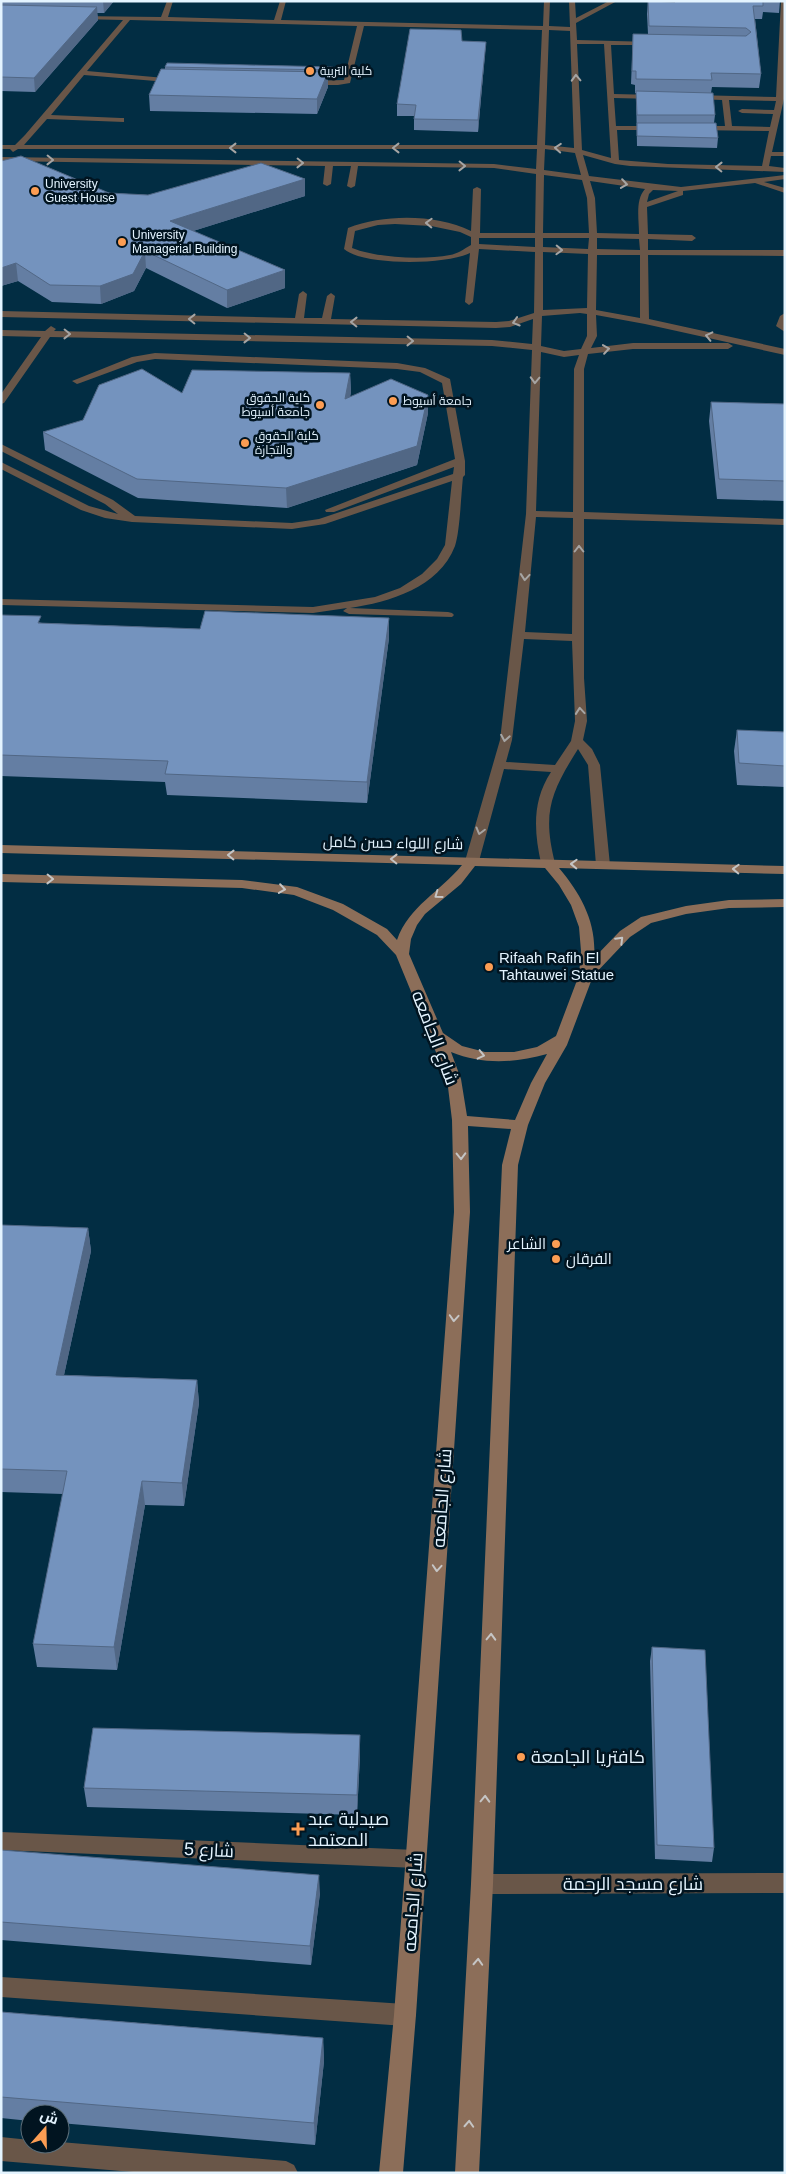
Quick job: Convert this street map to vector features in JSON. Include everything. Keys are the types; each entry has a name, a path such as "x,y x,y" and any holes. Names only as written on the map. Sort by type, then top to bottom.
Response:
{"main road":[{"name":"شارع اللواء حسن كامل","path":"1,849 785,870"},
{"path":"402,954 404,939 410,925 420,911 456,881 472,861"},
{"path":"467,2173 482,1884 510,1173 520,1125 538,1084 563,1039 586,975 588,951 586,927 578,905 565,883 548,863"},
{"path":"1,878 242,884 297,891 338,907 382,932 402,954"},
{"path":"586,975 625,934 646,920 686,910 729,904 785,903"},
{"name":"شارع الجامعه","path":"391,2173 405,2015 462,1212 460,1120 454,1079 402,954"},
{"path":"437,1035 457,1048 485,1057 514,1057 542,1051 563,1039"},
{"path":"460,1120 520,1125"}],"street":[{"path":"164,18 170,1"},
{"path":"277,21 283,1"},
{"path":"472,861 507,731 531,514 538,314 540,172 547,1"},
{"path":"548,863 543,843 541,822 548,791 559,769 567,760 577,741 581,721 578,689 579,369 592,336 592,252 594,235 591,198 578,151 572,1"},
{"path":"70,17 546,28 574,26 614,1"},
{"path":"764,168 780,99 784,1"},
{"path":"547,12 556,13"},
{"path":"565,13 573,13"},
{"path":"1,158 27,139 128,19"},
{"path":"300,83 338,84 347,81 361,23"},
{"path":"575,42 656,43"},
{"path":"607,42 615,162"},
{"path":"82,73 187,81"},
{"path":"610,96 668,97"},
{"path":"687,97 780,99"},
{"path":"725,98 729,129"},
{"path":"742,111 776,112"},
{"path":"45,117 121,120"},
{"path":"612,128 660,128"},
{"path":"690,128 772,129"},
{"path":"1,147 541,147 578,151 615,162 785,170"},
{"path":"766,154 785,154"},
{"path":"1,158 494,166 651,187 694,189 785,177"},
{"path":"326,184 329,164"},
{"path":"351,186 354,164"},
{"path":"741,168 743,184"},
{"path":"756,182 785,190"},
{"path":"645,321 644,206 645,194 651,187"},
{"path":"469,302 475,246 477,188"},
{"path":"644,206 694,189"},
{"path":"692,238 594,235 475,236 460,229 438,224 378,222 358,226 352,230 348,249 371,258 448,258 464,253 475,246 592,252 785,254"},
{"path":"299,321 304,294"},
{"path":"326,322 331,296"},
{"path":"1,314 496,325 516,322 538,314 562,310 591,312 645,321 785,352"},
{"path":"1,401 47,334 62,316"},
{"path":"785,316 781,326 785,329"},
{"path":"651,346 658,334 657,324"},
{"path":"1,333 160,336 369,353 433,374 447,381 460,461 460,474 450,544 442,560 426,576 404,590 377,600 313,610"},
{"path":"155,356 160,336"},
{"path":"77,380 135,359 155,356 369,353 492,343 553,353 584,353 617,348 651,346 757,346"},
{"path":"1,447 109,502 132,519"},
{"path":"320,522 326,513 337,506 460,461"},
{"path":"1,465 94,512 132,519 292,526 320,522 460,474"},
{"path":"531,514 785,522"},
{"path":"1,602 448,615"},
{"path":"519,635 578,638"},
{"path":"577,741 586,749 594,765 596,804 603,865"},
{"path":"499,765 559,769"},
{"name":"شارع 5","path":"1,1841 416,1860"},
{"name":"شارع مسجد الرحمة","path":"482,1884 785,1883"},
{"path":"1,1986 405,2015"},
{"path":"1,2149 286,2173"}],"building":[{"path":"648,1 763,1 763,6 753,6 761,74 711,73 712,80 636,79 636,71 632,71 633,34 746,36 751,32 746,28 649,26"},
{"path":"1,5 97,7 34,78 1,77"},
{"path":"410,29 461,30 462,41 486,42 478,120 414,119 416,105 397,104"},
{"path":"167,63 333,67 331,70 165,67"},
{"path":"161,69 328,72 317,99 149,95"},
{"path":"636,91 713,93 715,115 637,115"},
{"path":"637,123 716,123 718,138 637,136"},
{"name":"University Managerial Building","path":"21,156 109,193 148,195 261,163 305,179 170,221 285,270 227,290 145,251 133,274 100,286 50,285 16,263 1,268 1,161"},
{"name":"كلية الحقوق والتجارة","path":"142,369 182,393 192,370 350,373 345,399 391,379 428,395 417,446 286,488 137,479 43,432 83,420 99,385"},
{"path":"711,402 785,404 785,481 719,479"},
{"path":"205,611 389,618 367,782 165,774 168,761 1,755 1,615 41,616 38,623 200,629"},
{"path":"737,730 785,732 785,766 739,763"},
{"path":"1,1225 88,1228 56,1375 197,1380 182,1483 142,1481 114,1647 33,1644 67,1471 1,1469"},
{"path":"652,1647 705,1650 714,1848 657,1845"},
{"path":"93,1728 360,1735 357,1795 84,1788"},
{"path":"1,1850 319,1875 310,1946 1,1922"},
{"path":"1,2012 323,2038 314,2123 1,2097"}],"place":[{"name":"كلية التربية","path":"310,71"},
{"name":"University Guest House","path":"35,191"},
{"name":"University Managerial Building","path":"122,242"},
{"name":"جامعة أسيوط","path":"393,401"},
{"name":"كلية الحقوق جامعة أسيوط","path":"320,405"},
{"name":"كلية الحقوق والتجارة","path":"245,443"},
{"name":"Rifaah Rafih El Tahtauwei Statue","path":"489,967"},
{"name":"الشاعر","path":"556,1244"},
{"name":"الفرقان","path":"556,1259"},
{"name":"كافتريا الجامعة","path":"521,1757"},
{"name":"صيدلية عبد المعتمد","path":"298,1829"}]}
